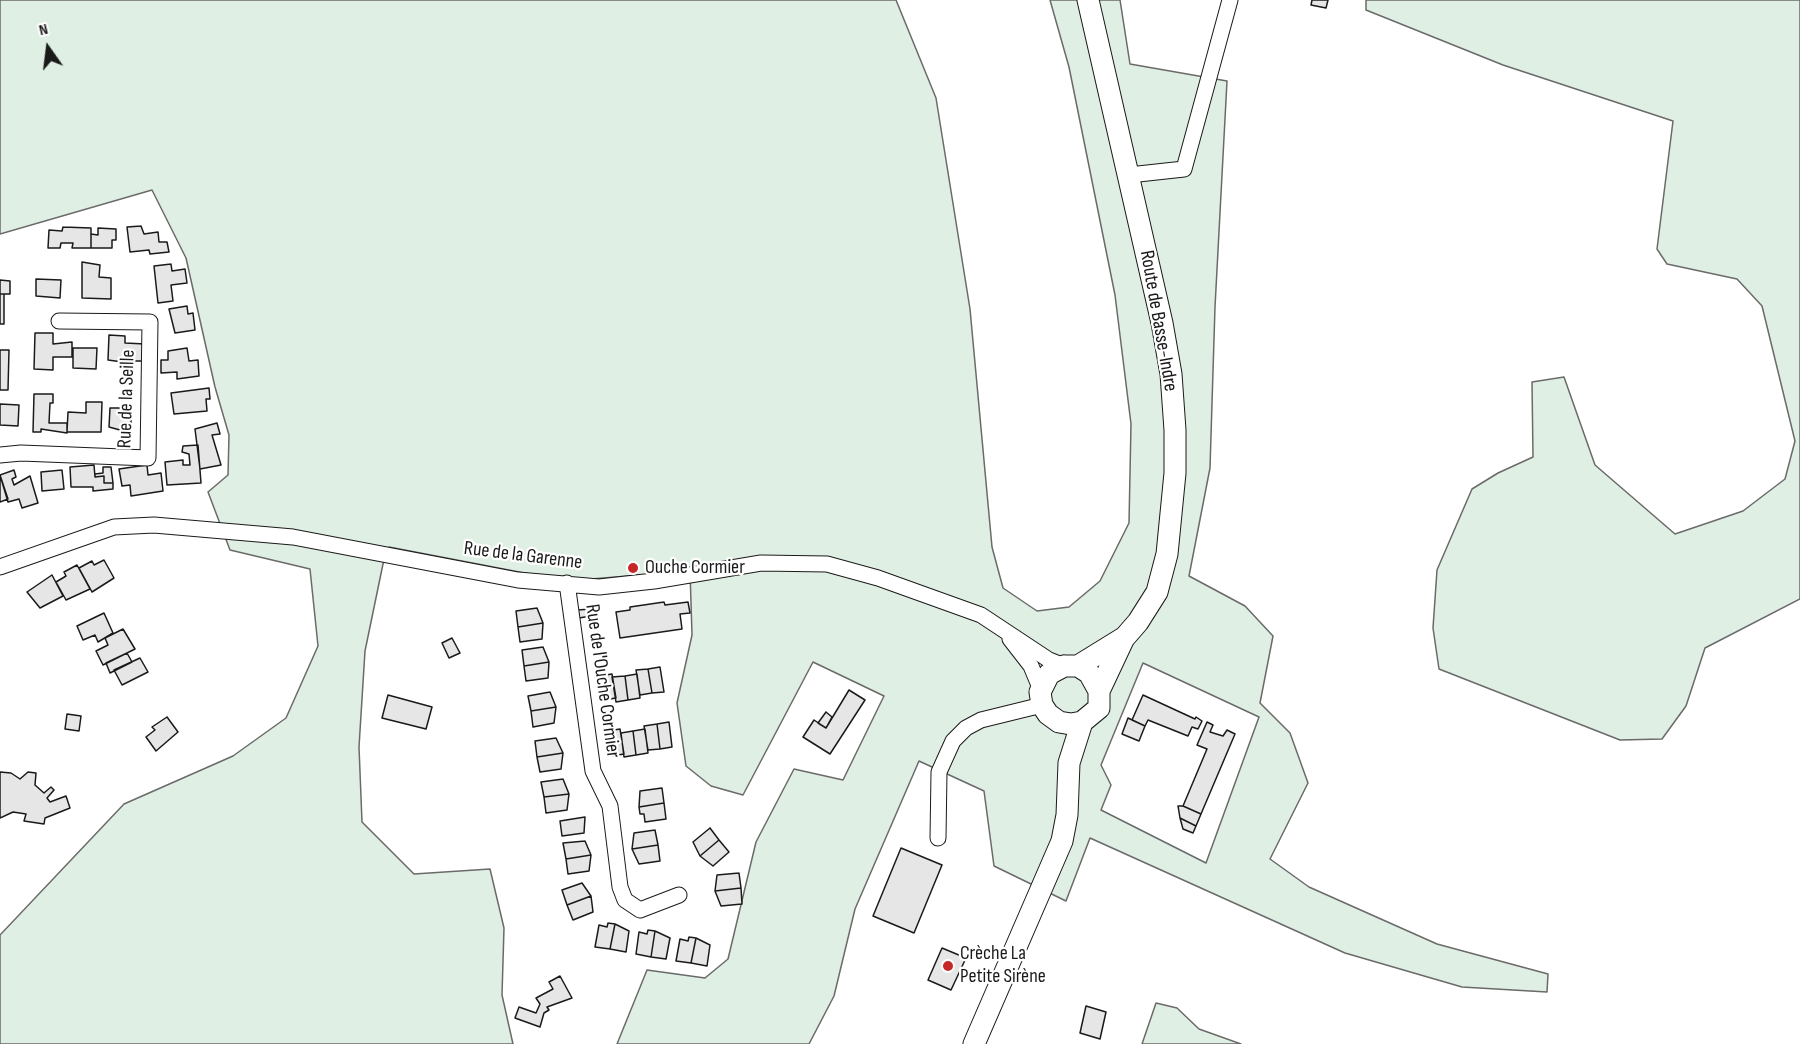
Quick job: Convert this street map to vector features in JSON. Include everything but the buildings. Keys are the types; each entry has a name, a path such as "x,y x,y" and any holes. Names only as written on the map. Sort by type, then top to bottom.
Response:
{"main road":[{"name":"Route de Basse-Indre","path":"1088,0 1166,343 1175,430 1173,511 1167,554 1157,592 1138,622 1125,637 1099,691"},
{"name":"Route de Basse-Indre","path":"1071,666 1125,637"},
{"path":"1045,704 1071,724 1082,722 1099,708 1099,691 1089,673 1071,666 1049,674 1045,704 1069,763"},
{"path":"975,1044 1062,841 1067,815 1069,763 1082,722"}],"street":[{"path":"1129,175 1184,169 1230,0"},
{"name":"Rue de la Seille","path":"0,455 21,453 148,458 150,322 59,321"},
{"name":"Rue de la Garenne","path":"0,567 114,527 154,525 293,537 518,580 599,587 654,581 761,563 827,564 878,578 981,615 1049,660 1071,666"},
{"name":"Rue de l'Ouche Cormier","path":"567,583 593,771 610,806 622,894 625,900 640,910 679,895"},
{"name":"Rue de la Garenne","path":"1000,628 1031,666 1045,704"},
{"path":"938,838 939,772 953,741 966,728 981,720 1045,704"}],"green space":[{"path":"0,0 896,0 936,98 970,309 992,547 1003,588 1037,611 1069,607 1100,581 1129,523 1131,424 1115,295 1069,67 1050,0 1120,0 1130,64 1227,81 1215,307 1210,468 1189,576 1245,606 1273,636 1260,703 1290,733 1308,783 1270,859 1309,887 1437,944 1548,974 1547,992 1462,987 1345,953 1090,838 1066,901 994,866 984,791 919,761 855,909 834,996 809,1044 617,1044 647,970 705,978 728,959 756,842 794,769 843,780 884,696 813,662 743,795 711,786 686,766 677,703 692,635 690,571 566,581 389,547 383,564 365,651 359,747 362,822 414,874 490,869 504,928 502,995 513,1044 0,1044 0,935 124,804 233,756 286,718 318,646 310,569 230,550 208,492 228,475 229,435 215,387 186,258 152,190 0,234","holes":["1143,663 1259,717 1206,863 1101,810 1111,785 1101,765"]},
{"path":"1366,0 1800,0 1800,599 1705,648 1686,706 1662,739 1620,740 1439,669 1433,628 1437,570 1472,489 1498,473 1533,457 1532,382 1564,377 1595,465 1675,534 1743,511 1785,479 1795,441 1762,306 1737,279 1667,264 1657,249 1673,121 1503,65 1366,10"},
{"path":"1156,1003 1177,1008 1199,1029 1241,1044 1142,1044"}],"place":[{"name":"Ouche Cormier","path":"633,568"},
{"name":"Crèche La Petite Sirène","path":"948,966"}]}
